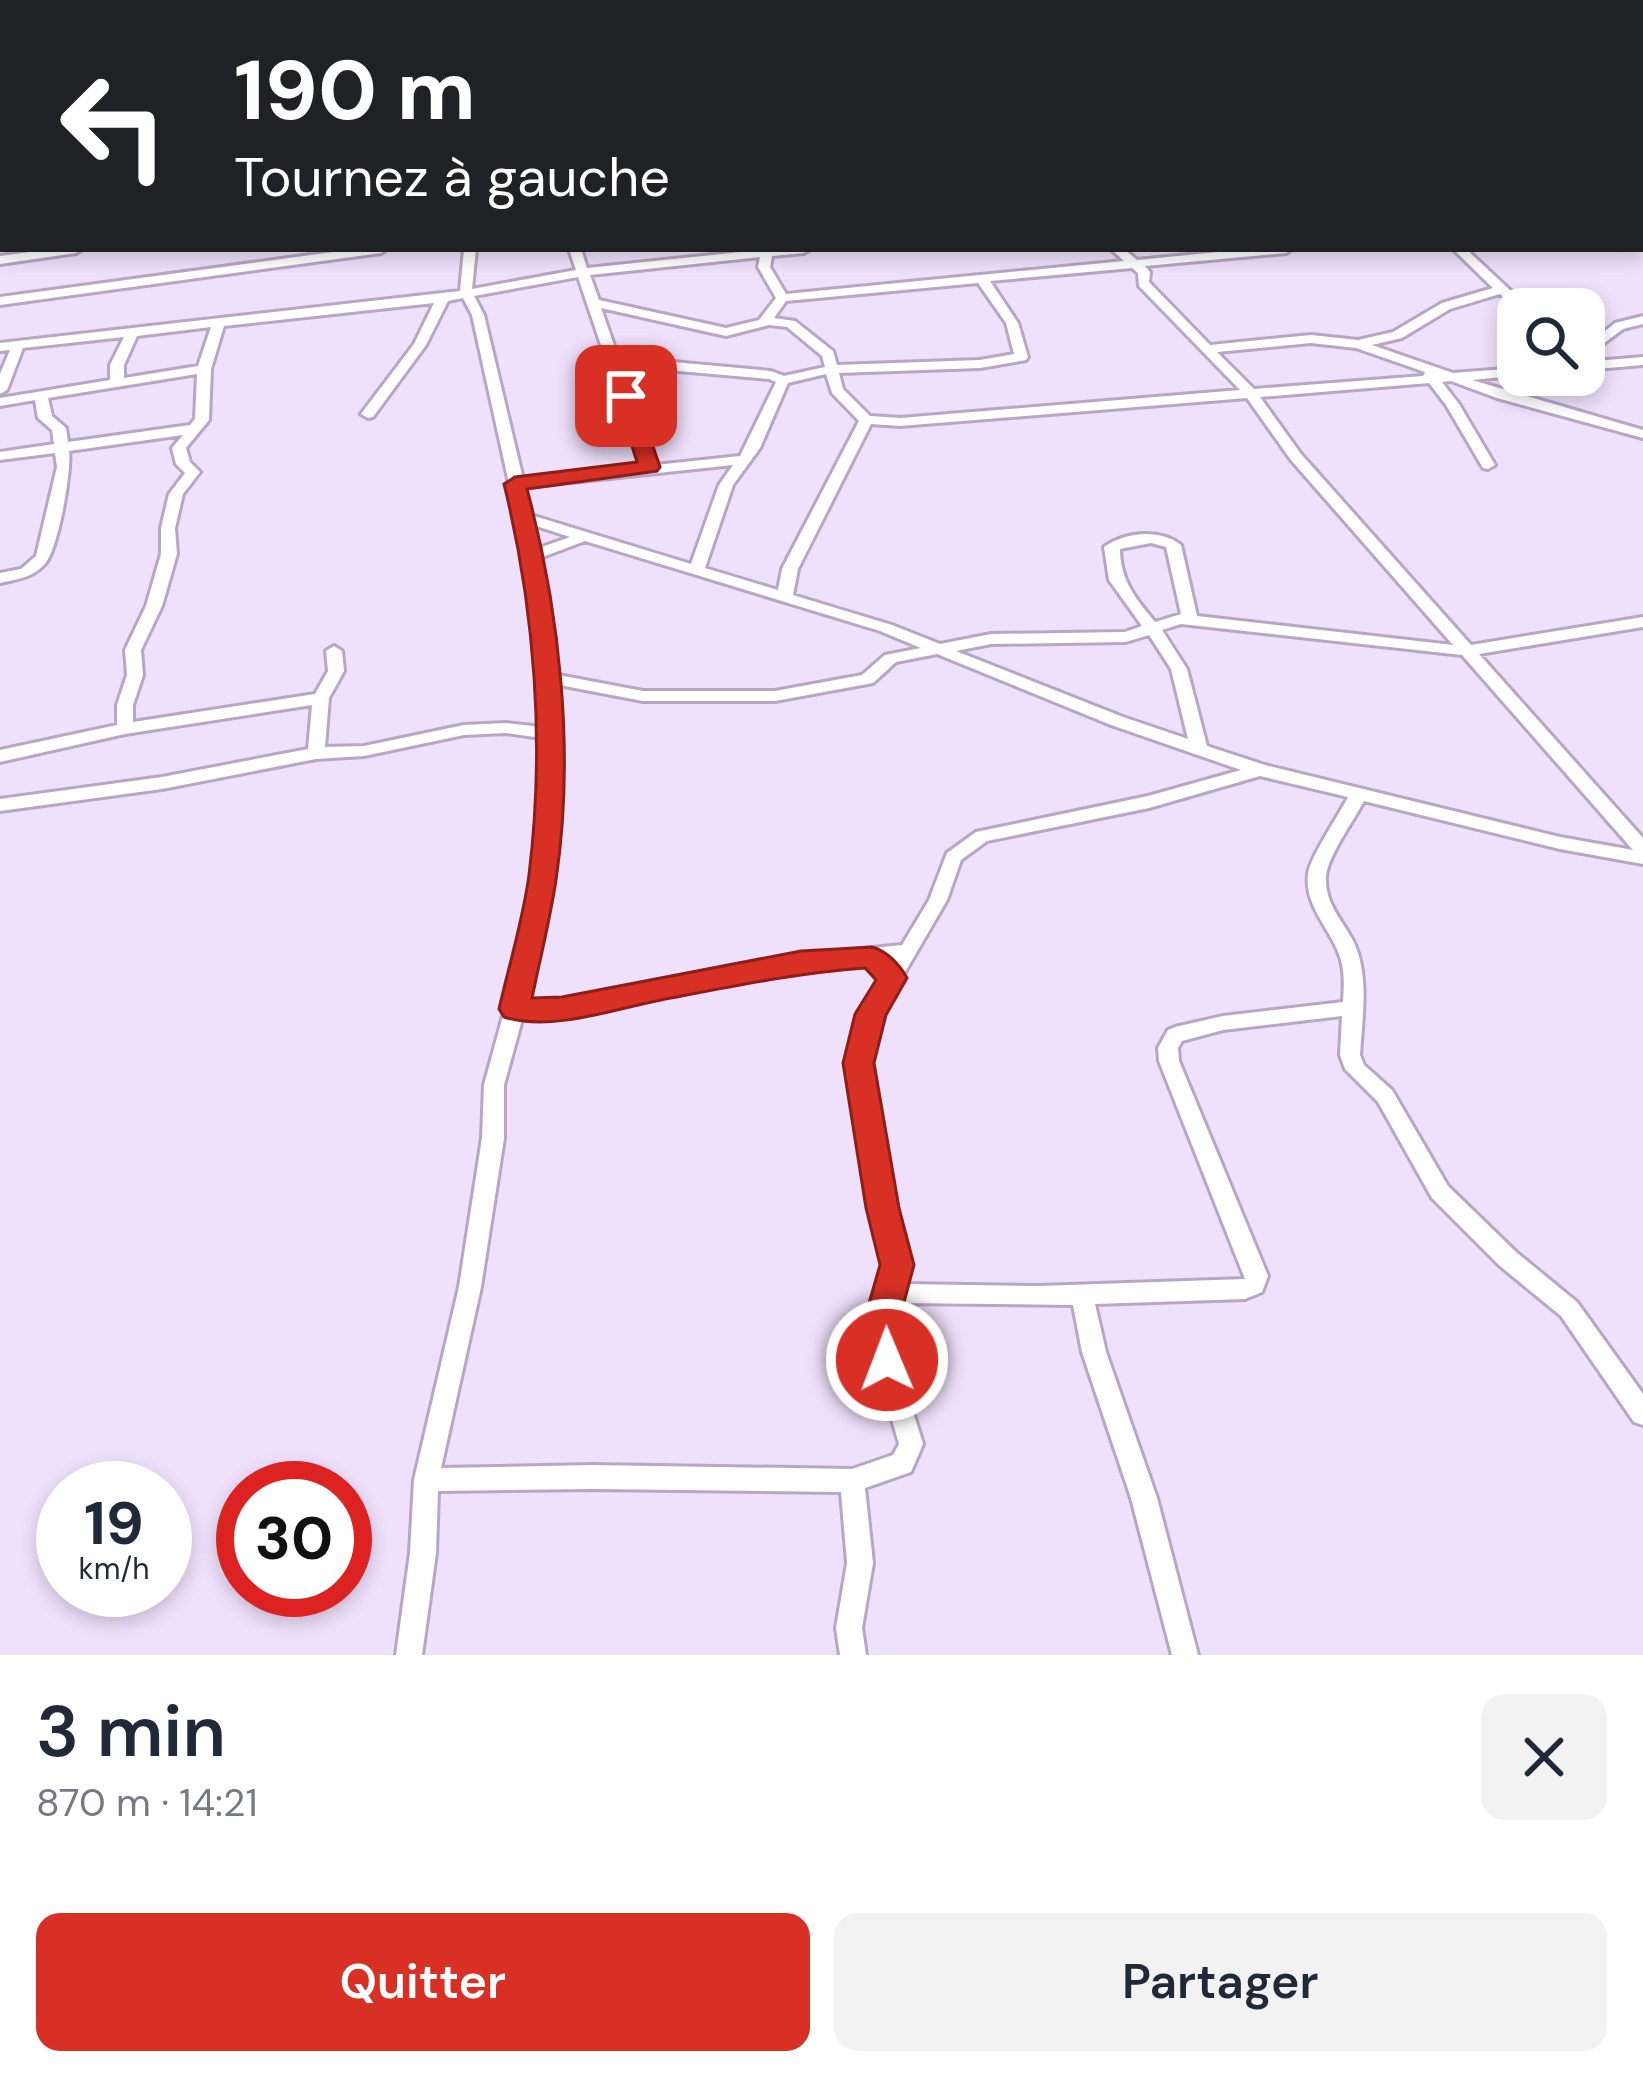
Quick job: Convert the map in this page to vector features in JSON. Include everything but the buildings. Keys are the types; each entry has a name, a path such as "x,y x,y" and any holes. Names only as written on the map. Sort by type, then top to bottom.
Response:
{"street":[{"path":"7,256 46,252"},
{"path":"0,302 359,252"},
{"path":"409,1655 423,1553 426,1480 470,1287 493,1138 494,1084 542,877 551,734 532,556 478,315 466,292 470,252"},
{"path":"576,252 649,467"},
{"path":"0,347 443,298 704,255 765,262 782,252"},
{"path":"1121,252 1144,272 1144,284 1160,302 1250,393 1297,457 1643,854"},
{"path":"596,303 726,332 754,328 782,298 1253,252"},
{"path":"1462,252 1501,288"},
{"path":"765,262 782,298"},
{"path":"614,361 783,380 832,369 980,364 1021,358 1012,323 981,278"},
{"path":"1206,349 1298,340 1358,344 1397,335 1446,306 1497,291"},
{"path":"368,414 420,345 443,298"},
{"path":"125,729 125,705 135,675 133,650 159,589 176,494 193,472 179,456 179,448 202,420 205,369 220,320"},
{"path":"1605,337 1619,326 1643,320"},
{"path":"765,321 791,324 828,354 837,390 866,420 900,422 1250,393 1427,373 1456,377 1643,434"},
{"path":"117,382 117,365 134,331"},
{"path":"1358,344 1427,373 1488,465"},
{"path":"0,390 18,345"},
{"path":"1605,364 1643,361"},
{"path":"0,401 205,369"},
{"path":"1456,377 1497,374"},
{"path":"697,570 726,485 753,448 783,380"},
{"path":"0,578 26,573 43,558 62,486 59,428 45,418 41,396"},
{"path":"785,596 790,569 866,420"},
{"path":"0,455 194,429"},
{"path":"515,484 740,460"},
{"path":"525,518 785,596 1260,770 1643,854"},
{"path":"532,556 583,537"},
{"path":"1190,619 1173,545 1166,540 1125,541 1112,547 1110,567 1174,657 1199,750"},
{"path":"545,677 643,696 775,696 867,680 891,658 938,649 1020,637 1094,640 1190,619 1467,651 1643,622"},
{"path":"316,753 321,698 336,671 334,651"},
{"path":"0,755 125,729 321,698"},
{"path":"0,805 162,783 316,753 364,751 464,730 506,728 551,734"},
{"path":"426,1480 852,1481 902,1465 910,1444 887,1360 883,1317 897,1265 882,1208 859,1063 871,1014 962,846 982,836 1149,802 1260,770"},
{"path":"1359,794 1317,871 1318,892 1347,947 1354,974 1350,1055 1355,1069 1384,1096 1440,1192 1508,1259 1569,1309 1643,1414"},
{"path":"514,1009 562,1008 801,962 909,951"},
{"path":"872,957 892,978"},
{"path":"889,1293 1082,1294 1254,1285 1257,1276 1169,1061 1168,1048 1175,1035 1223,1023 1351,1008"},
{"path":"1082,1294 1094,1352 1144,1498 1185,1655"},
{"path":"852,1481 860,1562 850,1628 853,1655"}],"route":[{"path":"626,396 649,467 515,484 531,547 551,734 551,788 542,877 514,1009 562,1008 801,962 872,957 892,978 871,1014 859,1051 882,1208 897,1265 883,1317 887,1360"}]}
